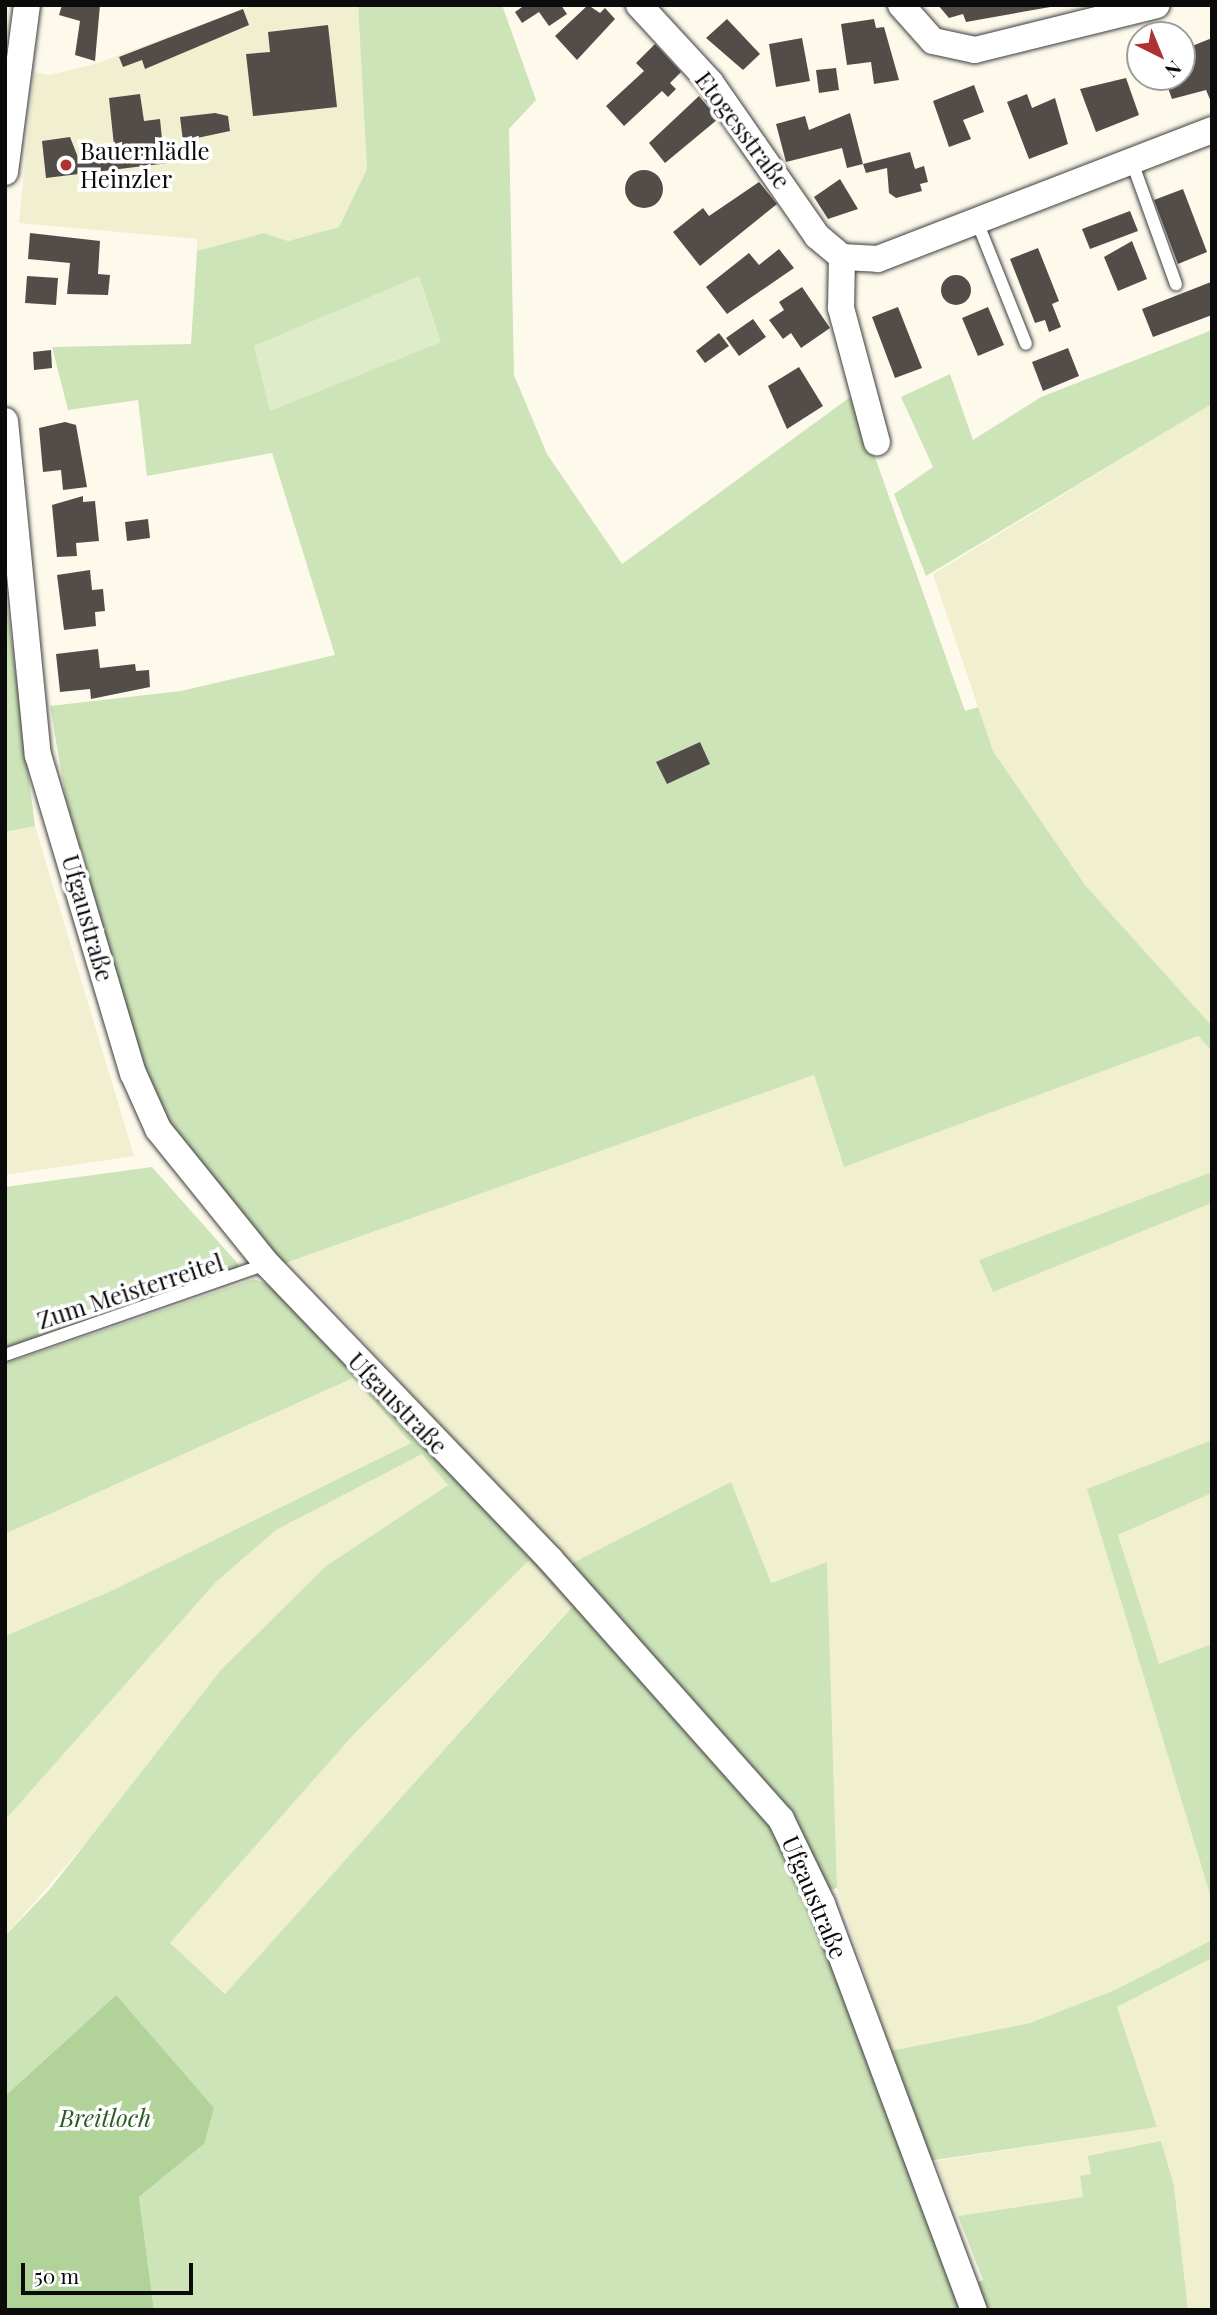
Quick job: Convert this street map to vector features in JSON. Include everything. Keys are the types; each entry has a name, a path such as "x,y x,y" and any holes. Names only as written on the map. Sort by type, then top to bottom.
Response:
{"street":[{"path":"5,172 10,73 27,5"},
{"name":"Etogesstraße","path":"639,5 710,82 817,236 842,257"},
{"path":"901,5 933,41 975,50 1109,10 1157,5"},
{"path":"877,442 841,308 842,257 878,259 978,224 1212,130"},
{"name":"Ufgaustraße","path":"5,421 38,755 133,1073 173,1154 267,1264 550,1559 780,1819 822,1904 974,2310"}],"lane":[{"path":"1132,162 1176,284"},
{"path":"978,224 1026,344"},
{"name":"Zum Meisterreitel","path":"5,1355 267,1264"}],"green space":[{"path":"253,5 358,5 367,169 339,227 287,241 264,233 197,251 197,239 19,223 34,72 49,75 95,64"},
{"path":"358,5 502,5 536,100 509,129 514,375 547,454 622,564 853,395 965,711 978,707 993,751 1085,885 1212,1026 1212,1051 1198,1036 844,1167 814,1075 283,1264 157,1112 66,799 50,706 181,691 335,655 272,453 147,476 138,400 68,410 52,347 191,344 197,251 264,233 288,241 339,227 367,169"},
{"path":"419,276 441,342 270,411 254,346"},
{"path":"1212,330 1212,404 926,576 894,494 933,467 901,397 950,374 973,440 1041,397"},
{"path":"1212,404 1212,1026 1085,885 993,751 933,574"},
{"path":"5,587 35,826 5,832"},
{"path":"35,826 134,1156 5,1175 5,832"},
{"path":"1198,1036 1212,1051 1212,1172 979,1260 993,1292 1212,1203 1212,1440 1088,1490 1212,1901 1212,1940 1115,1990 1030,2023 890,2051 837,1888 827,1562 771,1583 569,1564 290,1262 814,1075 844,1167"},
{"path":"152,1167 239,1265 236,1271 5,1348 5,1187"},
{"path":"1212,1172 1212,1203 993,1292 979,1260"},
{"path":"254,1279 272,1286 573,1599 773,1825 809,1897 965,2310 154,2310 139,2197 204,2144 116,1995 5,2096 5,1936 50,1889 221,1670 326,1566 448,1485 422,1454 276,1530 216,1582 5,1820 5,1636 111,1591 411,1443 353,1378 5,1534 5,1364","holes":["529,1560 572,1607 225,1994 170,1943 354,1734"]},
{"path":"353,1378 412,1443 111,1591 5,1636 5,1534"},
{"path":"1212,1440 1212,1493 1118,1535 1159,1664 1212,1644 1212,1901 1087,1489"},
{"path":"422,1453 449,1484 326,1566 5,1936 5,1820 216,1582 276,1530"},
{"path":"731,1482 771,1583 827,1562 837,1888 828,1890 567,1566"},
{"path":"1212,1493 1212,1644 1159,1665 1118,1535"},
{"path":"529,1559 572,1606 226,1994 169,1944 354,1734"},
{"path":"1212,1940 1212,1958 1117,2007 1157,2127 928,2161 890,2051 1030,2023 1115,1990"},
{"path":"1212,1958 1212,2310 1188,2310 1174,2186 1091,2174 1083,2197 958,2216 935,2161 1156,2127 1117,2007"},
{"name":"Breitloch","path":"116,1995 214,2108 204,2144 139,2197 154,2310 5,2310 5,2096"},
{"path":"1161,2141 1174,2186 1188,2310 983,2310 976,2283 983,2280 958,2216 1083,2197 1080,2176 1091,2174 1088,2156"}],"building":[{"path":"62,5 100,5 95,61 75,55 80,21 59,15"},
{"path":"525,5 561,5 567,14 549,26 539,12 522,23 515,12"},
{"path":"588,5 600,13 605,8 615,19 577,60 555,36"},
{"path":"938,5 1056,6 966,22 963,14 949,18"},
{"path":"243,9 249,25 145,69 142,60 123,67 119,57"},
{"path":"727,19 760,54 743,70 706,38"},
{"path":"874,19 876,28 884,27 899,80 874,84 871,62 847,65 841,24"},
{"path":"328,25 337,107 253,116 246,54 270,52 268,32"},
{"path":"802,38 810,81 776,87 769,44"},
{"path":"1212,38 1212,104 1206,90 1172,99 1169,91 1196,91 1196,44"},
{"path":"655,44 681,72 670,83 676,89 668,97 662,91 624,126 606,106 644,71 636,63"},
{"path":"836,68 839,90 819,93 816,70"},
{"path":"1126,78 1126,91 1131,91 1139,115 1096,132 1080,89"},
{"path":"974,85 984,112 963,120 971,139 949,147 933,101"},
{"path":"140,94 144,121 160,119 163,149 191,146 193,160 46,178 42,141 70,137 79,160 115,155 109,98"},
{"path":"1027,94 1032,108 1055,98 1068,144 1029,159 1007,102"},
{"path":"699,96 718,119 665,163 649,143"},
{"path":"215,113 228,116 230,131 183,141 180,117"},
{"path":"850,113 863,164 847,168 842,148 786,162 776,124 805,116 809,130"},
{"path":"910,152 915,169 924,166 928,182 920,184 922,191 896,198 889,193 887,168 866,173 863,164"},
{"path":"644,170 657,176 663,189 657,202 644,208 631,202 625,189 631,176"},
{"path":"840,179 858,209 828,219 814,197"},
{"path":"759,182 777,204 700,266 673,232 703,208 709,216"},
{"path":"1183,189 1207,252 1178,264 1154,200"},
{"path":"1130,211 1138,231 1090,249 1082,229"},
{"path":"30,233 100,241 98,274 110,275 108,295 67,294 70,263 28,259"},
{"path":"1132,241 1147,279 1118,291 1104,257"},
{"path":"1038,248 1059,301 1052,304 1061,327 1049,332 1045,320 1035,323 1010,259"},
{"path":"779,249 794,268 727,314 706,287 749,253 759,265"},
{"path":"956,275 966,280 971,290 966,300 956,305 946,300 941,290 946,280"},
{"path":"27,276 58,278 56,305 25,303"},
{"path":"1211,282 1212,315 1153,337 1142,309"},
{"path":"802,287 830,328 801,348 791,333 783,339 769,320 784,310 779,302"},
{"path":"898,307 922,368 895,378 872,317"},
{"path":"988,307 1004,345 978,356 962,318"},
{"path":"753,319 766,337 739,356 726,338"},
{"path":"719,333 729,346 705,363 696,351"},
{"path":"1068,348 1079,376 1043,391 1032,362"},
{"path":"51,350 52,368 34,370 33,352"},
{"path":"799,367 823,406 787,429 768,386"},
{"path":"65,422 76,425 87,487 63,490 61,470 43,472 39,428"},
{"path":"83,496 83,502 95,501 99,541 76,543 77,556 57,557 52,505"},
{"path":"148,519 150,538 127,541 125,522"},
{"path":"90,570 92,590 103,589 105,611 95,612 96,626 64,630 57,575"},
{"path":"98,649 100,668 135,664 136,671 149,670 150,687 91,699 90,689 60,692 56,654"},
{"path":"700,742 710,764 667,784 656,762"}],"place":[{"name":"Bauernlädle Heinzler","path":"66,165"}]}
